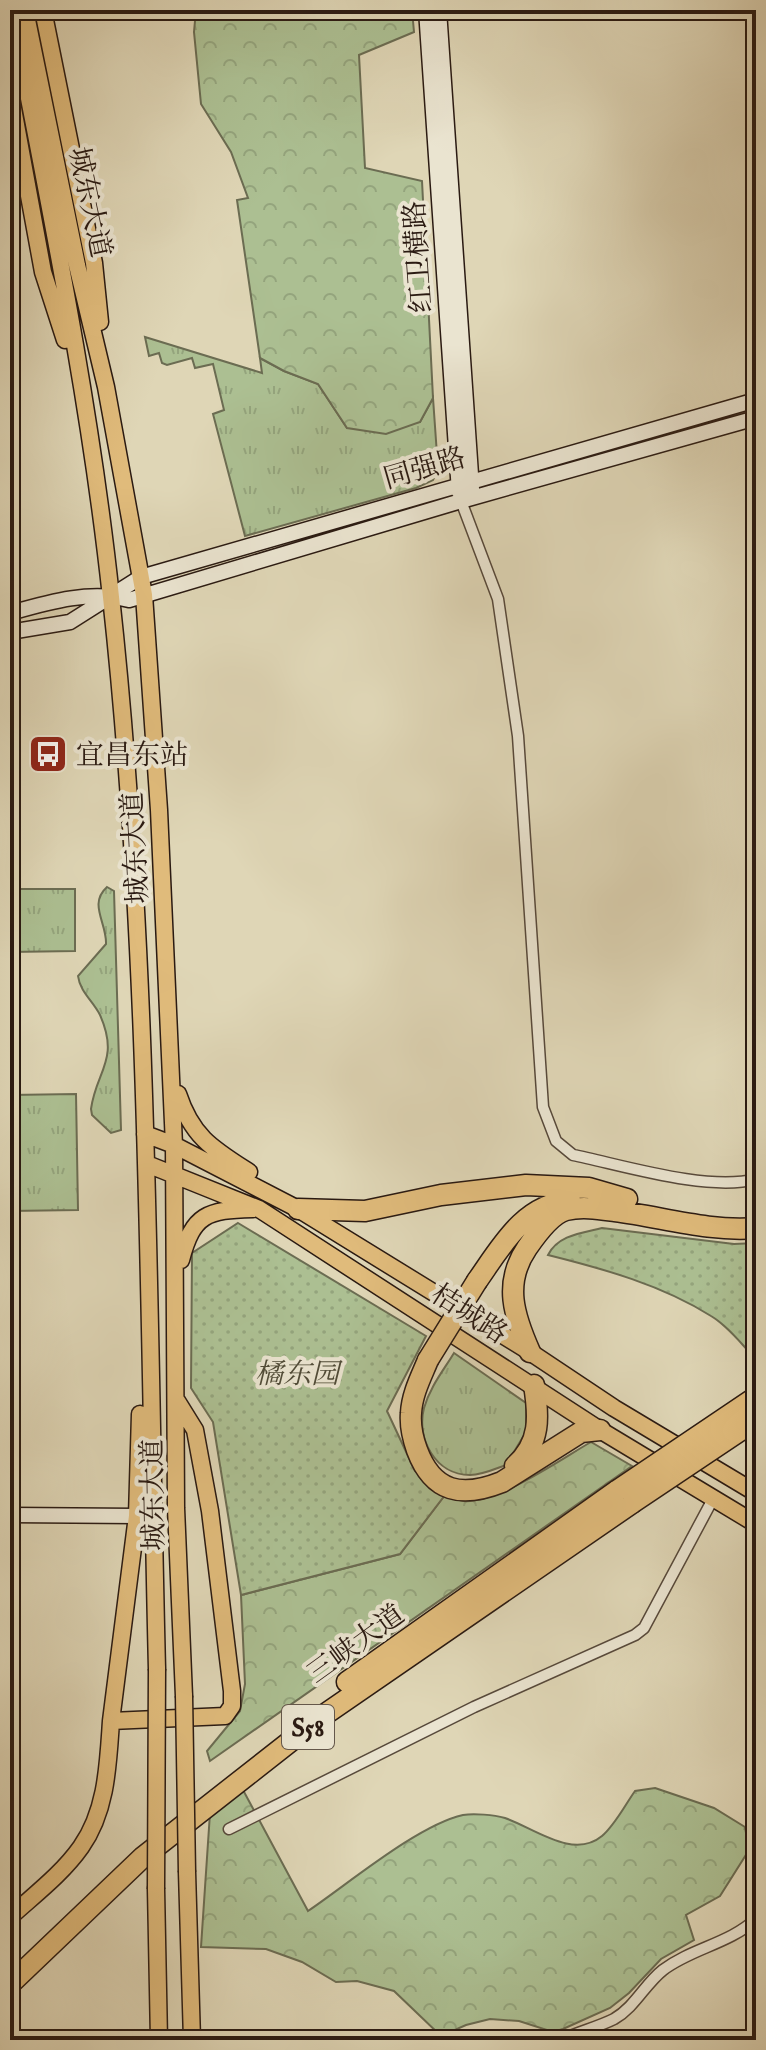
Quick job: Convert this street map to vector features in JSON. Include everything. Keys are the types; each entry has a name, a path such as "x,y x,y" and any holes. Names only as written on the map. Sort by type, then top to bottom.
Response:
{"highway":[{"path":"298,1209 365,1211 441,1195 526,1185 589,1188 627,1199 721,1216 756,1216"},
{"path":"600,1430 581,1432 502,1482 488,1488 459,1491 446,1487 427,1473 413,1440 410,1414 415,1390 516,1227 543,1208 565,1201 627,1199"},
{"path":"480,1283 523,1229 547,1213 590,1208 708,1226 756,1228"},
{"path":"530,1352 518,1325 512,1296 513,1277 529,1245 550,1220 564,1210"},
{"path":"432,1361 423,1389 418,1436 433,1469 443,1478 456,1483 483,1483 499,1477 526,1457 537,1433 534,1385"},
{"name":"三峡大道","path":"10,1984 143,1857 312,1725 756,1397"},
{"name":"三峡大道","path":"10,1965 136,1845 323,1700 625,1496 756,1420"}],"main road":[{"name":"城东大道","path":"12,10 83,397 111,595 133,848 147,1164 157,1669 159,2040"},
{"name":"城东大道","path":"25,10 77,265 106,387 144,595 159,810 174,1145 176,1508 192,2040"},
{"path":"43,10 94,263 106,387"},
{"name":"红卫横路","path":"426,10 467,499"},
{"name":"红卫横路","path":"439,10 464,482"},
{"path":"10,92 43,272 83,397"},
{"name":"同强路","path":"111,595 141,577 756,400"},
{"name":"同强路","path":"10,613 58,599 111,595 129,600 467,499 756,418"},
{"path":"10,632 70,622 111,595"},
{"path":"171,1074 184,1113 199,1137 298,1209"},
{"name":"桔城路","path":"145,1134 174,1145 298,1209 530,1352 614,1408 756,1493"},
{"name":"桔城路","path":"147,1164 259,1209 600,1430 756,1524"},
{"path":"175,1281 186,1239 196,1222 210,1212 259,1209"},
{"path":"10,1917 58,1874 80,1848 92,1828 105,1784 137,1516 146,1232"},
{"path":"111,1721 225,1716 232,1706 210,1511 195,1430 177,1401"},
{"path":"10,1515 137,1516"}],"street":[{"path":"467,499 498,599 518,736 543,1107 556,1141 573,1155 699,1180 744,1182 756,1179"},
{"path":"229,1829 474,1707 635,1635 644,1628 714,1497"},
{"path":"561,2040 614,2018 633,2004 662,1971 742,1932 756,1919"}],"green space":[{"path":"196,10 412,10 414,32 359,55 365,168 422,181 433,398 420,422 386,434 347,428 318,384 260,358 237,200 248,198 231,152 201,104 194,32"},
{"path":"145,337 262,373 260,358 318,384 347,428 420,422 433,398 438,469 433,480 416,488 245,536 213,414 224,410 213,364 195,368 192,358 167,365 162,363 159,353 149,356"},
{"path":"107,887 114,891 121,1130 111,1133 92,1115 91,1109 105,1065 106,1030 78,976 106,944 99,900"},
{"path":"10,889 75,889 75,951 10,952"},
{"path":"76,1094 78,1210 10,1211 10,1095"},
{"name":"橘东园","path":"238,1223 426,1336 387,1411 415,1471 445,1495 400,1554 241,1595 213,1422 191,1388 192,1253"},
{"path":"602,1228 734,1244 756,1243 756,1359 723,1325 673,1295 632,1279 548,1255 564,1239"},
{"path":"454,1353 526,1403 526,1432 506,1465 479,1474 447,1469 431,1453 423,1431 422,1419 427,1400"},
{"path":"591,1442 632,1466 210,1761 207,1751 240,1711 245,1684 241,1595 400,1554 445,1495 463,1501 493,1495 528,1479"},
{"path":"655,1788 714,1808 745,1827 749,1850 720,1896 686,1915 694,1940 661,1959 610,2008 563,2029 553,2032 519,2021 490,2019 441,2036 394,1991 357,1981 336,1982 302,1962 266,1949 201,1947 210,1813 243,1790 308,1911 405,1843 445,1821 468,1814 495,1816 554,1840 579,1845 591,1843 602,1836 616,1821 635,1791"}],"place":[{"name":"宜昌东站","path":"48,754"}]}
